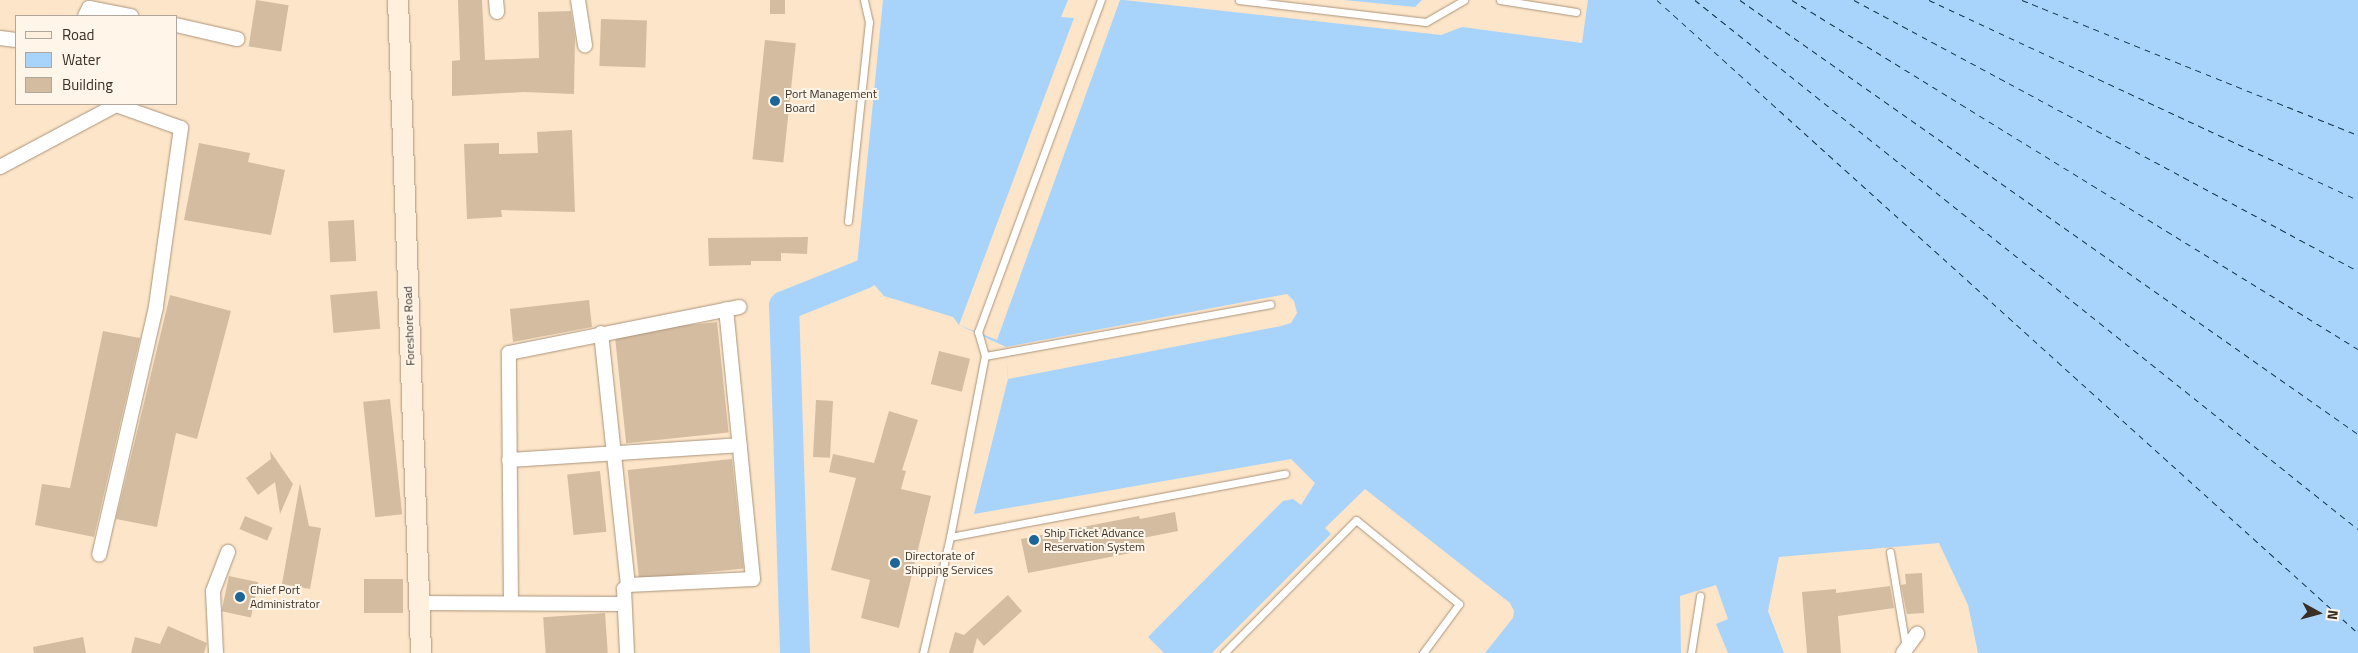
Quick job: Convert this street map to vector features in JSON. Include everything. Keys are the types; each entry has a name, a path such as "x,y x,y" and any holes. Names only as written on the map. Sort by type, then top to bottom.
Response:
{"main road":[{"name":"Foreshore Road","path":"398,0 421,653"}],"street":[{"path":"578,0 585,45"},
{"path":"86,15 89,8 126,15"},
{"path":"178,25 237,39"},
{"path":"0,38 15,40"},
{"path":"0,168 116,105 181,128 156,307 99,555"},
{"path":"511,603 508,460 509,353 733,308 740,445 753,579 628,585 624,589 626,653"},
{"path":"601,333 628,585"},
{"path":"508,460 613,451 740,445"},
{"path":"216,653 212,590 228,552"},
{"path":"419,603 624,604"},
{"path":"1905,651 1917,634"}],"lane":[{"path":"848,221 869,22 864,0"},
{"path":"923,653 950,537 985,356 978,332 1101,0"},
{"path":"1239,0 1426,22 1464,0"},
{"path":"1500,0 1576,12"},
{"path":"985,356 1270,304"},
{"path":"950,537 1285,474"},
{"path":"1224,653 1356,520 1459,604 1423,653"},
{"path":"1890,552 1905,651"},
{"path":"1691,653 1700,596"}],"water":[{"path":"883,0 2358,0 2358,653 1978,653 1968,605 1939,543 1779,557 1768,611 1784,653 1728,653 1716,624 1728,619 1716,585 1680,596 1681,653 1485,653 1513,618 1514,611 1510,603 1365,489 1325,528 1331,534 1212,653 1164,653 1148,637 1283,501 1293,499 1301,505 1315,483 1291,459 974,514 1008,379 1006,347 959,325 953,317 884,296 857,265"}],"pier":[{"path":"1068,0 1120,0 997,340 959,325 1074,18 1061,17"},
{"path":"1124,0 1344,0 1415,7 1422,0 1588,0 1582,43 1462,27 1441,35"},
{"path":"1287,294 1294,301 1297,313 1291,323 1008,379 1006,347"}],"building":[{"path":"256,0 289,5 281,52 249,46"},
{"path":"458,0 482,0 485,60 539,58 538,12 571,11 575,37 574,94 524,92 452,96 452,61 460,60"},
{"path":"770,0 785,0 785,14 770,14"},
{"path":"601,19 647,21 645,68 599,66"},
{"name":"Port Management Board","path":"765,40 796,43 783,163 752,159"},
{"path":"572,130 575,212 501,210 502,217 467,219 464,144 499,143 499,154 538,153 537,132"},
{"path":"199,143 250,153 248,162 285,170 271,235 184,220"},
{"path":"354,220 356,261 330,262 328,221"},
{"path":"808,237 807,254 781,253 781,261 751,261 751,265 709,266 708,238"},
{"path":"377,291 380,329 333,333 330,295"},
{"path":"170,295 231,311 197,439 176,433 157,527 116,519"},
{"path":"589,300 592,327 513,342 510,309"},
{"path":"717,322 729,432 626,443 615,333"},
{"path":"103,331 140,338 94,537 35,525 42,484 70,488"},
{"path":"939,351 970,359 962,392 931,384"},
{"path":"390,399 402,514 375,517 363,402"},
{"path":"816,400 833,401 830,458 813,457"},
{"path":"889,411 918,420 902,470 906,471 901,489 931,496 899,628 861,618 870,580 831,570 856,478 829,472 833,454 874,463"},
{"path":"270,451 293,484 280,514 275,482 258,495 246,478 271,459"},
{"path":"732,459 743,568 639,579 628,470"},
{"path":"600,471 606,532 574,535 567,474"},
{"path":"300,483 309,526 321,528 310,589 282,584"},
{"path":"1175,512 1178,531 1143,538 1146,550 1028,573 1021,539 1139,516 1140,519"},
{"path":"245,516 273,528 267,541 240,529"},
{"path":"1922,573 1924,613 1907,614 1901,585 1906,584 1905,574"},
{"name":"Chief Port Administrator","path":"229,576 258,582 251,617 222,611"},
{"path":"364,579 403,579 403,613 364,613"},
{"path":"1890,586 1894,608 1838,616 1841,653 1807,653 1802,592 1836,589 1836,593"},
{"path":"1008,595 1022,611 984,646 977,638 973,653 949,653 955,632 964,635"},
{"path":"605,613 608,653 546,653 543,617"},
{"path":"168,626 207,643 204,653 131,653 135,637 160,644"},
{"path":"83,637 86,653 34,653 33,647"}],"waterway":[{"path":"795,653 784,306 864,274"}],"ferry route":[{"path":"1657,0 2358,633"},
{"path":"1695,0 2358,529"},
{"path":"1740,0 2358,434"},
{"path":"1792,0 2358,349"},
{"path":"1854,0 2358,271"},
{"path":"1929,0 2358,200"},
{"path":"2022,0 2358,135"}],"place":[{"name":"Port Management Board","path":"775,101"},
{"name":"Ship Ticket Advance Reservation System","path":"1034,540"},
{"name":"Directorate of Shipping Services","path":"895,563"},
{"name":"Chief Port Administrator","path":"240,597"}]}
